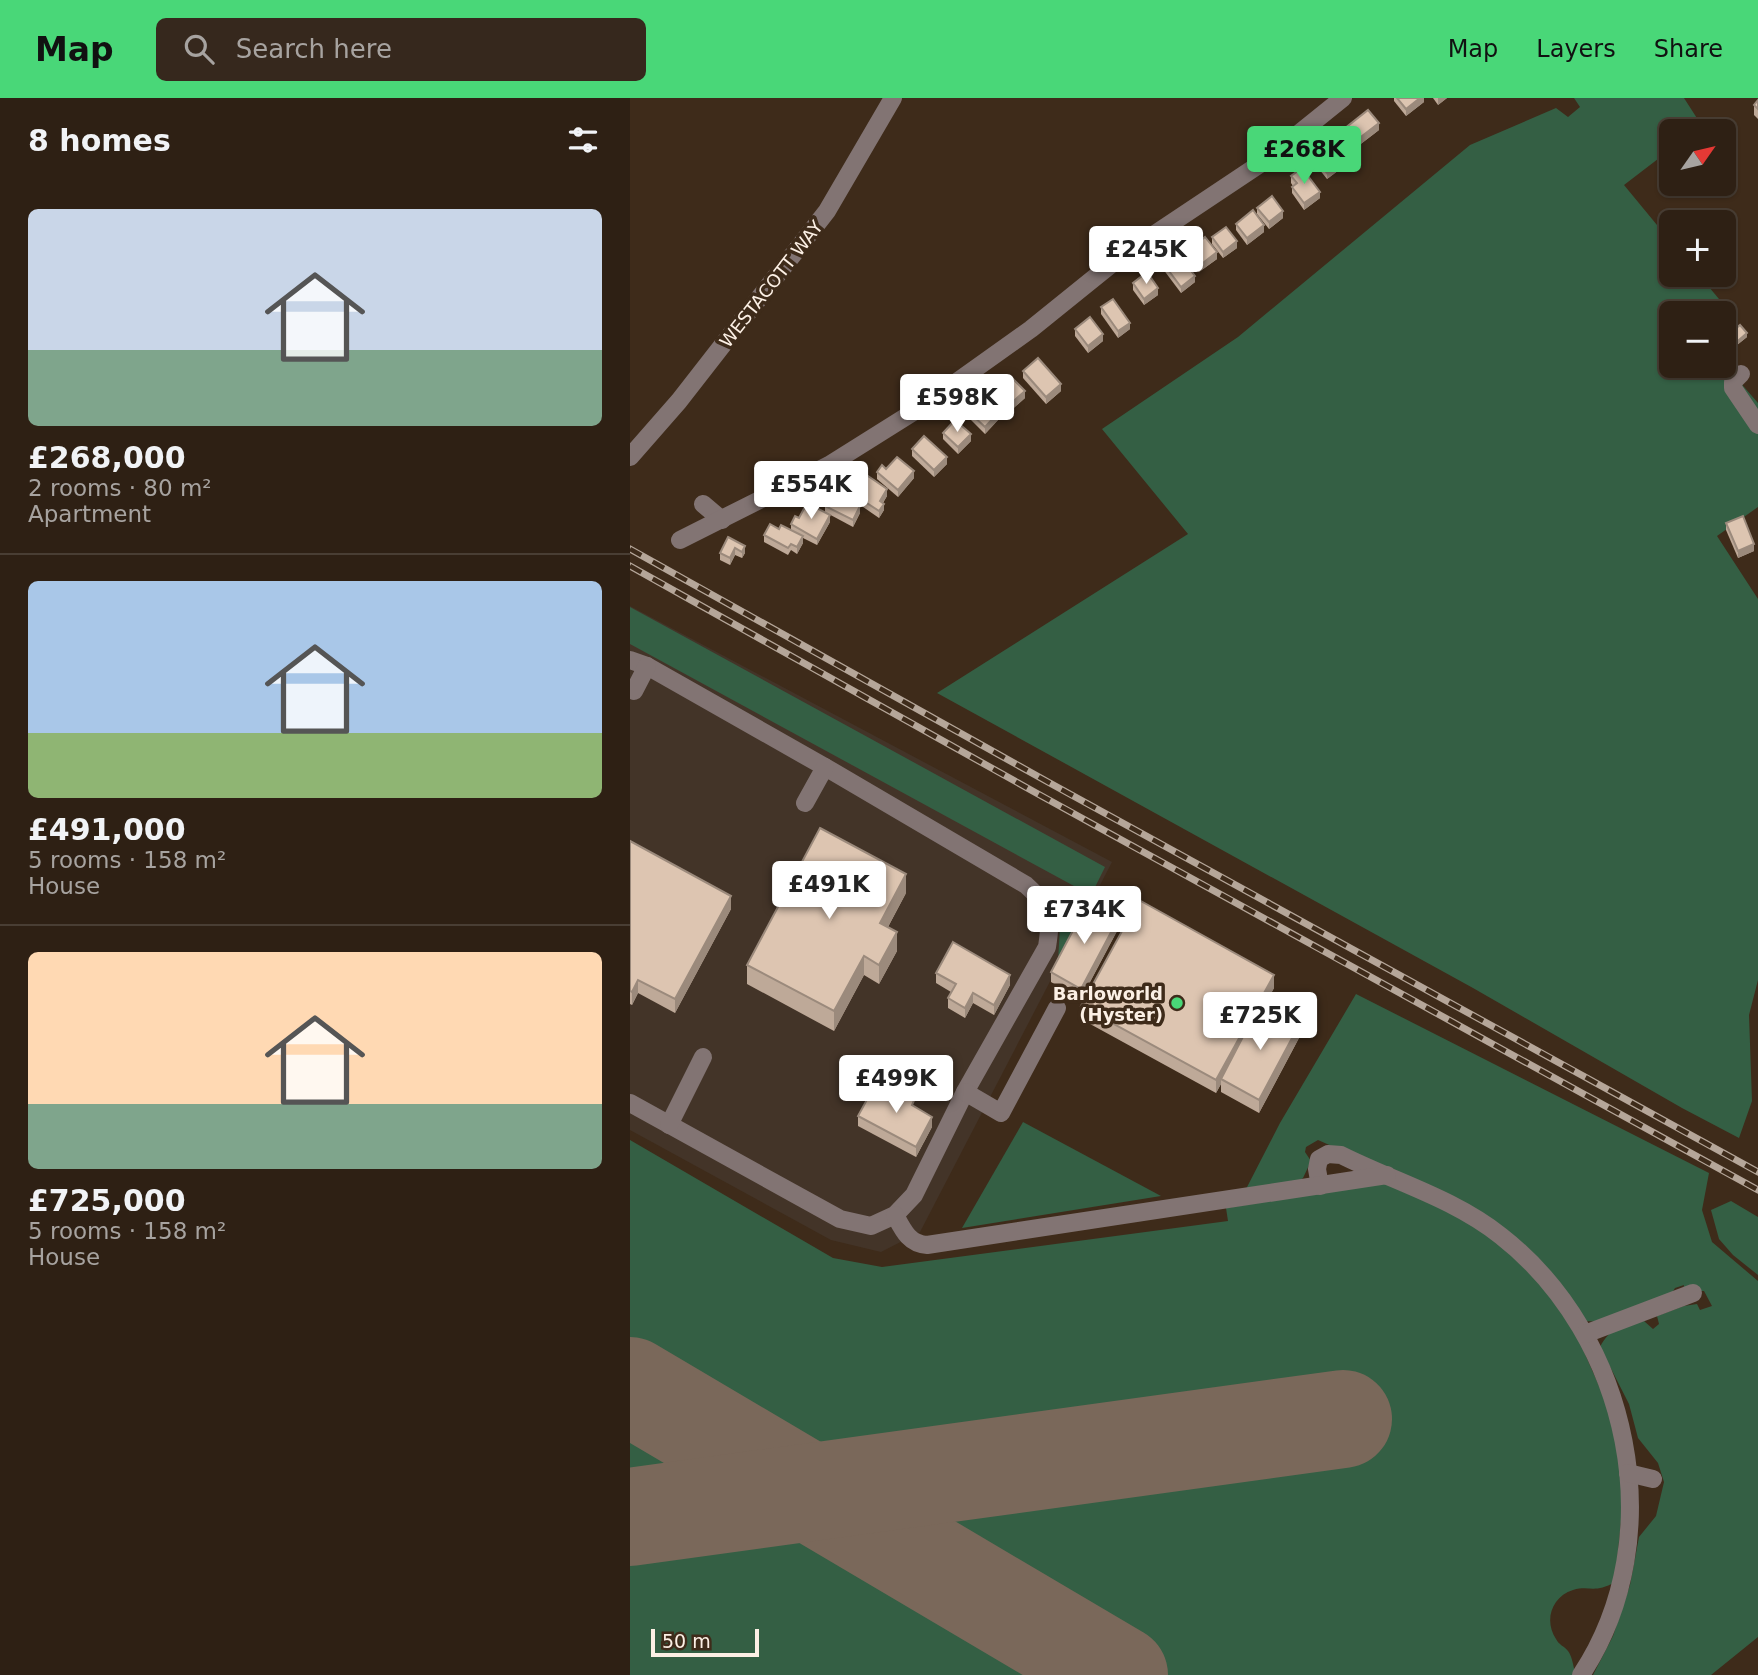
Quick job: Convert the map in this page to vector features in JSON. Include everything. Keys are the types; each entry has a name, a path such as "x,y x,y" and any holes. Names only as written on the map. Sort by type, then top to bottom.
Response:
{"street":[{"name":"WESTACOTT WAY","path":"630,457 679,401 827,211 893,98"},
{"path":"681,540 829,465 923,407 1031,329 1119,258 1266,160 1343,98"},
{"path":"1741,374 1733,382 1733,388 1758,425"},
{"path":"703,504 722,520"},
{"path":"630,660 647,666 825,767 1026,886 1044,901 1051,922 1047,947 965,1092 914,1195 895,1215 871,1226 840,1219 630,1103"},
{"path":"634,691 647,666"},
{"path":"804,803 825,767"},
{"path":"965,1092 1001,1113 1057,1008"},
{"path":"669,1125 703,1057"},
{"path":"1320,1185 1317,1164 1322,1156 1340,1155 1441,1198 1503,1237 1527,1258 1559,1295 1585,1334 1604,1374 1621,1423 1628,1474 1629,1524 1623,1569 1607,1625 1581,1675"},
{"path":"895,1215 908,1238 916,1244 927,1245 1387,1175"},
{"path":"1585,1334 1652,1316 1693,1293"},
{"path":"1628,1474 1653,1479"}],"shaded area":[{"path":"630,606 1112,862 920,1232 881,1252 831,1240 630,1130"}],"green space":[{"path":"1574,98 1684,98 1698,119 1659,119 1659,158 1624,185 1659,227 1659,287 1709,287 1719,299 1659,301 1659,378 1736,378 1758,403 1758,507 1717,536 1758,599 1758,980 1749,1015 1752,1101 1739,1138 1473,988 937,693 1188,534 1102,429 1238,337 1470,145 1556,108 1568,117 1580,107"},
{"path":"630,607 1105,867 1058,962 1061,908 1074,886 630,644"},
{"path":"1356,994 1709,1173 1702,1210 1712,1242 1758,1281 1758,1637 1711,1675 1593,1675 1613,1636 1630,1585 1639,1537 1656,1516 1664,1482 1658,1463 1638,1438 1629,1404 1600,1347 1608,1335 1623,1326 1644,1321 1653,1329 1659,1324 1657,1316 1684,1306 1697,1304 1700,1310 1712,1306 1704,1291 1683,1291 1684,1285 1675,1288 1670,1296 1605,1322 1583,1321 1540,1262 1386,1170 1318,1140 1306,1147 1305,1152 1311,1161 1303,1178 1297,1182 1245,1191 1280,1123"},
{"path":"1023,1122 1161,1196 962,1228"},
{"path":"630,1140 833,1258 882,1267 1228,1221 1226,1208 1390,1183 1487,1230 1566,1311 1615,1422 1624,1491 1615,1582 1602,1588 1565,1593 1555,1604 1550,1617 1552,1632 1569,1653 1575,1672 1573,1675 630,1675"},
{"path":"1731,1201 1758,1217 1758,1275 1733,1255 1719,1239 1711,1210"}],"building":[{"path":"1397,98 1420,98 1406,109"},
{"path":"1368,110 1379,123 1349,146 1339,133"},
{"path":"1331,145 1343,160 1327,173 1315,157"},
{"path":"1302,168 1320,192 1304,203 1292,187 1297,183 1291,176"},
{"path":"1272,196 1283,211 1269,222 1257,208"},
{"path":"1253,210 1264,225 1247,238 1236,224"},
{"path":"1226,227 1237,241 1223,252 1212,237"},
{"path":"1205,237 1217,252 1199,266 1188,251"},
{"path":"1177,252 1195,276 1181,287 1163,263"},
{"path":"1147,272 1158,288 1144,299 1133,283"},
{"path":"1113,299 1130,323 1118,331 1101,307"},
{"path":"1090,317 1103,334 1088,346 1075,329"},
{"path":"1740,325 1747,333 1736,343 1736,328"},
{"path":"1038,358 1061,384 1046,397 1023,371"},
{"path":"1010,376 1025,391 1009,405 995,390"},
{"path":"983,399 998,413 985,427 970,413"},
{"path":"955,420 971,434 958,447 943,433"},
{"path":"924,436 947,457 934,470 912,449"},
{"path":"897,457 914,471 898,490 877,472 882,465 886,469"},
{"path":"868,476 887,489 880,501 884,504 879,511 853,494"},
{"path":"833,492 860,506 853,520 825,506"},
{"path":"807,503 830,515 817,539 791,524 795,516 799,518"},
{"path":"1743,516 1754,544 1738,551 1726,523"},
{"path":"770,524 779,529 781,525 803,536 797,547 791,544 788,548 764,535"},
{"path":"728,537 745,546 742,552 735,548 730,558 720,553"},
{"path":"820,828 906,874 880,923 897,932 879,965 864,956 834,1011 747,965"},
{"path":"630,841 731,896 675,999 638,980 632,992 630,991"},
{"name":"Barloworld (Hyster)","path":"1139,900 1274,975 1216,1080 1081,1006"},
{"path":"1087,904 1117,921 1081,989 1051,972"},
{"path":"953,942 1010,975 994,1005 973,993 965,1008 948,998 956,984 936,973"},
{"path":"1260,1004 1299,1025 1259,1100 1221,1079"},
{"path":"875,1085 896,1096 900,1089 915,1098 912,1105 932,1117 916,1147 858,1116"}],"runway":[{"path":"630,1386 1119,1675"},
{"path":"630,1517 1343,1419"}],"railway":[{"path":"630,549 1758,1172"},
{"path":"630,566 1758,1190"}],"place":[{"name":"Barloworld (Hyster)","path":"1177,1003"}]}
